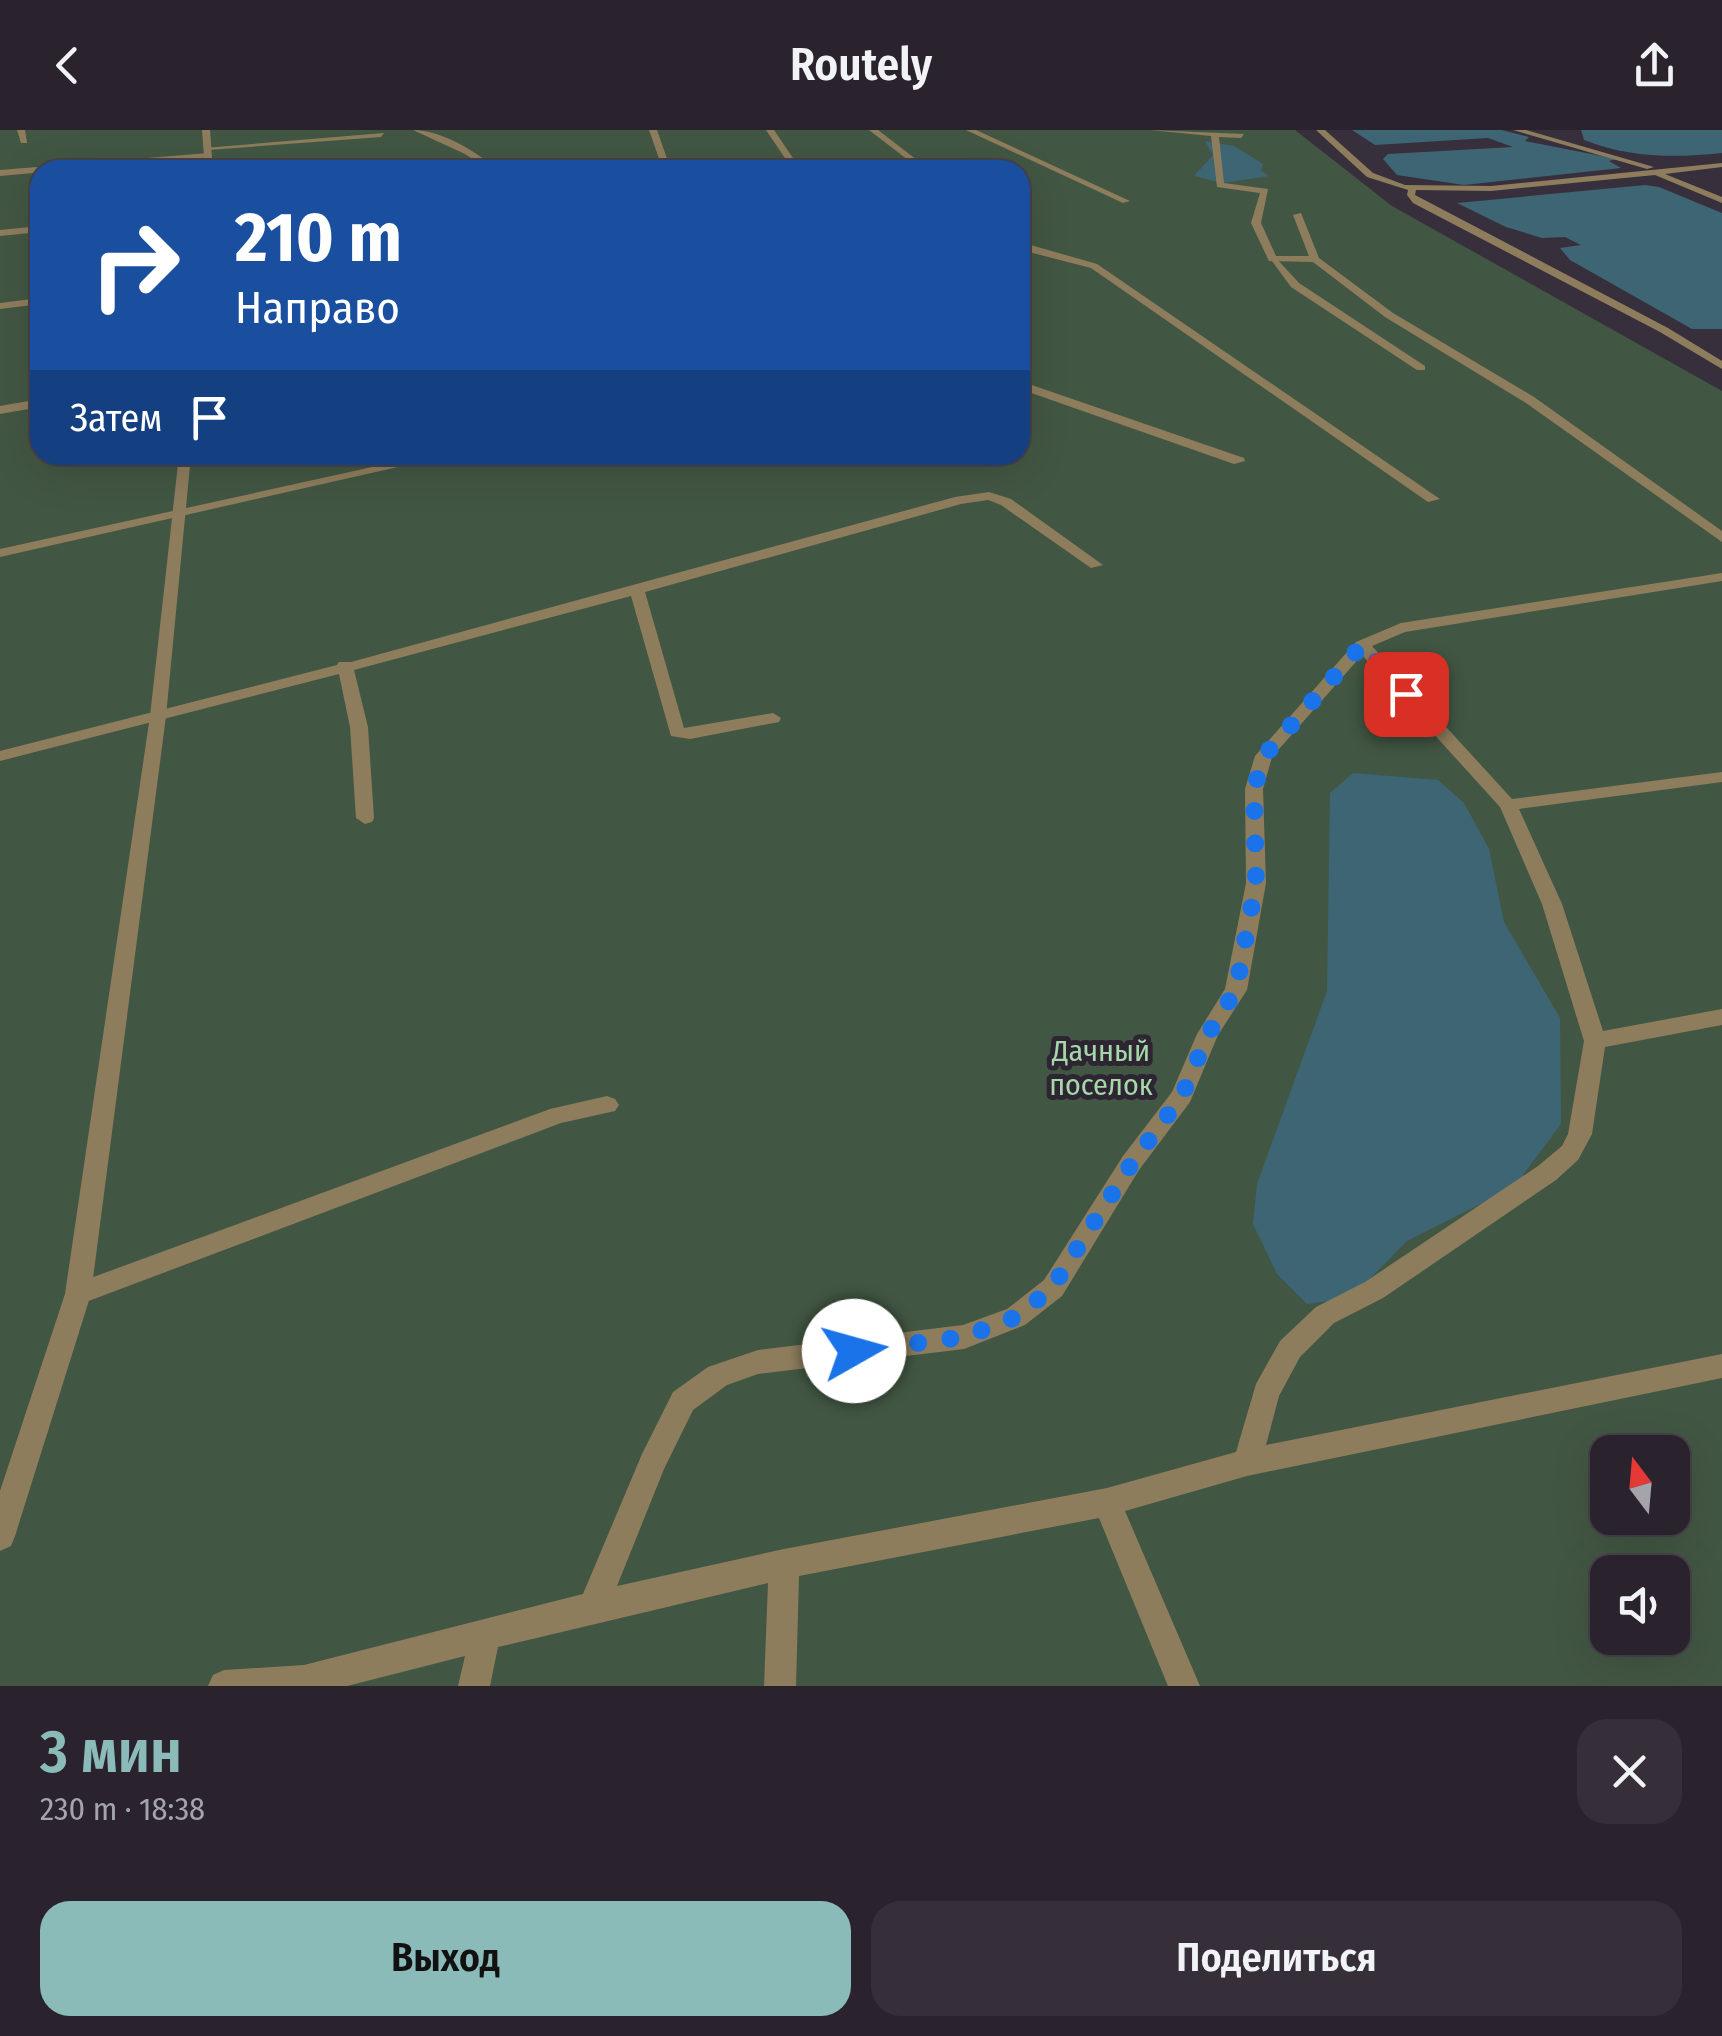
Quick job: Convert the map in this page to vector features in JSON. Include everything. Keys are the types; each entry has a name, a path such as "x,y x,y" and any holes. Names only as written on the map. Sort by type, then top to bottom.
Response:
{"street":[{"path":"21,130 24,141"},
{"path":"206,130 209,160"},
{"path":"418,130 480,160"},
{"path":"653,130 664,160"},
{"path":"770,130 790,160"},
{"path":"872,130 912,160"},
{"path":"970,130 1126,201"},
{"path":"1154,130 1242,136"},
{"path":"1320,130 1378,180 1412,189 1458,190 1722,165"},
{"path":"1518,130 1664,171"},
{"path":"1215,134 1220,186 1265,191 1256,223 1272,258 1295,285 1421,368"},
{"path":"133,160 381,135"},
{"path":"0,174 30,171"},
{"path":"1647,172 1692,185 1722,200"},
{"path":"1412,189 1411,195 1431,209 1664,330 1722,366"},
{"path":"1298,215 1314,260"},
{"path":"0,233 30,231"},
{"path":"1030,250 1083,260 1104,272 1232,364 1433,499"},
{"path":"1272,258 1314,260 1390,315 1530,400 1722,538"},
{"path":"0,306 30,302"},
{"path":"1030,388 1238,461"},
{"path":"0,410 30,405"},
{"path":"0,1536 78,1294 158,716 184,465"},
{"path":"0,553 400,465"},
{"path":"0,756 345,664 486,632 960,500 989,496 1006,502 1096,565"},
{"path":"593,1607 652,1464 683,1401 718,1376 758,1362 964,1337 1016,1317 1052,1288 1132,1163 1182,1096 1208,1034 1236,990 1256,883 1254,789 1264,756 1362,645 1402,628 1722,576"},
{"path":"636,588 677,732 690,734 773,718"},
{"path":"1247,1462 1266,1393 1290,1348 1325,1316 1374,1290 1570,1153 1580,1134 1595,1041 1552,904 1508,805 1362,645"},
{"path":"345,664 359,727 365,818"},
{"path":"1508,805 1722,777"},
{"path":"1595,1041 1722,1017"},
{"path":"78,1294 558,1116 607,1105"},
{"path":"224,1686 304,1682 593,1607 784,1564 1107,1502 1247,1462 1722,1366"},
{"path":"1107,1502 1184,1686"},
{"path":"780,1686 784,1564"},
{"path":"474,1686 485,1636"}],"green space":[{"name":"Дачный поселок","path":"0,130 1295,130 1392,206 1722,391 1722,1686 0,1686"}],"water":[{"path":"1352,130 1502,130 1529,137 1525,141 1617,159 1609,161 1621,168 1464,185 1397,175 1383,159 1388,154 1513,147 1488,138 1375,145"},
{"path":"1581,130 1722,130 1722,153 1635,153 1584,140"},
{"path":"1205,141 1234,146 1263,164 1261,171 1269,176 1223,183 1194,176 1213,155"},
{"path":"1645,185 1722,213 1722,329 1692,329 1570,260 1560,248 1581,245 1565,237 1542,238 1506,227 1457,203"},
{"path":"1353,773 1438,780 1464,803 1489,849 1504,922 1560,1018 1561,1124 1514,1187 1407,1241 1351,1298 1307,1304 1277,1274 1253,1224 1257,1184 1327,991 1330,793"}],"route":[{"path":"854,1351 964,1337 1016,1317 1052,1288 1132,1163 1182,1096 1208,1034 1236,990 1256,883 1254,789 1264,756 1362,645 1406,694"}]}
